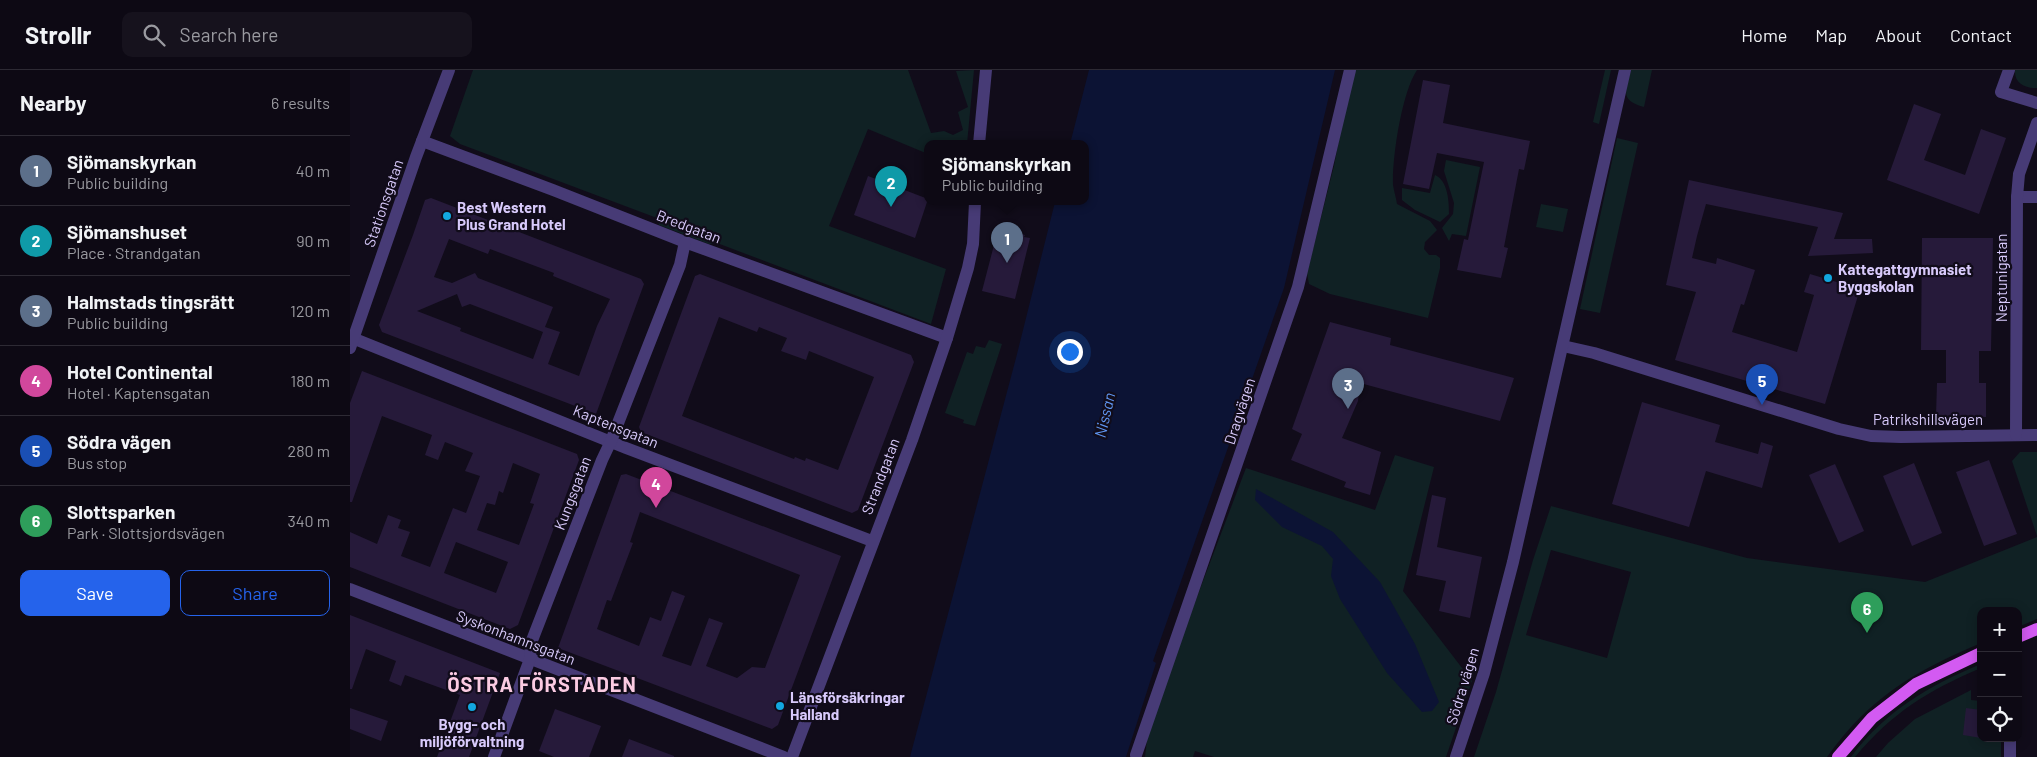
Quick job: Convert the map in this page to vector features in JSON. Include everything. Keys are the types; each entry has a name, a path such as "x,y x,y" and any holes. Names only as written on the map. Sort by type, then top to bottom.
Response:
{"main road":[{"path":"2022,635 2037,629"},
{"path":"1838,757 1872,718 1916,684 1977,655"}],"street":[{"name":"Stationsgatan","path":"351,341 449,70"},
{"path":"979,140 986,70"},
{"name":"Dragvägen","path":"1136,755 1298,287 1350,70"},
{"name":"Södra vägen","path":"1456,757 1484,673 1502,608 1625,70"},
{"path":"2009,70 2001,92 2037,103"},
{"name":"Neptunigatan","path":"2016,436 2017,197 2020,174 2037,124"},
{"name":"Bredgatan","path":"422,141 520,177 685,242 946,338"},
{"path":"2017,197 2037,197"},
{"name":"Strandgatan","path":"792,757 912,440 946,338 968,268 973,244 975,205"},
{"name":"Kungsgatan","path":"494,757 530,659 531,643 680,265 685,242"},
{"name":"Kaptensgatan","path":"351,341 872,542"},
{"name":"Patrikshillsvägen","path":"1563,346 1594,353 1838,429 1868,436 2037,436"},
{"name":"Syskonhamnsgatan","path":"350,588 784,757"},
{"path":"2010,742 2010,757"}],"shaded area":[{"path":"473,70 908,70 931,133 944,131 953,135 963,130 958,112 968,107 956,71 974,70 967,140 924,140 924,152 868,129 829,226 946,269 931,324 717,243 709,244 659,225 657,218 460,144 450,136"},
{"path":"1352,70 1417,70 1407,93 1399,125 1394,158 1393,185 1397,204 1430,221 1437,230 1425,242 1424,249 1429,255 1436,255 1440,258 1440,268 1428,318 1330,294 1309,284 1307,273 1334,166"},
{"path":"1605,70 1611,70 1599,124 1593,122"},
{"path":"1631,70 1652,70 1644,107 1631,101 1626,94"},
{"path":"2015,70 2037,70 2037,88 2028,87 2018,82"},
{"path":"1617,138 1638,143 1600,313 1580,309"},
{"path":"1446,160 1480,167 1466,236 1452,234 1449,241 1442,228 1453,214 1454,203 1444,171"},
{"path":"1435,175 1443,182 1449,203 1449,214 1440,222 1415,210 1402,200 1402,188 1430,193"},
{"path":"1541,204 1568,209 1563,232 1536,227"},
{"path":"989,340 1002,344 975,426 963,423 964,420 945,413 967,352 973,354 976,346 985,348"},
{"path":"2020,452 2037,452 2037,536 2012,461"},
{"path":"1395,455 1434,467 1403,591 1472,681 1446,757 1214,757 1195,751 1193,757 1145,757 1149,723 1246,468 1375,510"},
{"path":"1551,506 1747,558 1925,582 2037,537 2037,619 2022,625 2022,607 1977,607 1977,645 1935,664 1895,688 1860,718 1827,757 1474,757 1496,692 1533,560","holes":["1551,550 1631,572 1607,658 1526,635"]},
{"path":"1977,666 1977,670 1944,685 1912,704 1883,727 1855,757 1851,757 1878,726 1893,713 1926,691"},
{"path":"1971,690 1971,700 1977,701 1977,742 2001,742 2001,757 1876,757 1888,743 1915,719"}],"water":[{"name":"Nissan","path":"1089,70 1335,70 1284,288 1153,661 1156,663 1126,757 910,757 1016,358 1054,205 1089,205 1089,140 1071,140"},
{"path":"1256,489 1333,532 1380,582 1415,644 1439,702 1432,711 1422,712 1387,673 1340,599 1331,576 1333,559 1322,546 1282,527 1255,500"}],"building":[{"path":"1423,80 1450,85 1443,123 1530,141 1524,170 1519,169 1504,247 1508,248 1501,278 1457,270 1464,239 1468,240 1484,162 1437,153 1429,189 1403,184"},
{"path":"1914,104 1941,114 1924,160 1965,175 1981,129 2006,138 1979,214 1887,180"},
{"path":"868,176 924,197 924,205 926,205 915,238 854,215"},
{"path":"1689,180 1843,213 1834,239 1872,239 1873,253 1808,256 1818,227 1706,204 1692,258 1716,264 1717,258 1755,270 1744,305 1741,304 1732,332 1797,352 1814,295 1804,292 1810,274 1860,289 1825,404 1675,360 1696,292 1666,285"},
{"path":"431,198 641,279 644,284 596,414 382,332 379,325 425,200","holes":["449,239 488,254 490,249 554,273 553,276 610,299 597,326 579,376 548,364 560,332 545,327 553,307 478,278 475,273 452,283 434,277","457,294 462,307 470,304 543,332 533,359 460,331 461,328 417,311"]},
{"path":"1012,231 1030,238 1015,299 982,291 994,245 1008,249"},
{"path":"1922,238 1993,238 1991,351 1979,351 1979,383 1986,383 1986,417 1936,416 1937,383 1946,383 1946,350 1921,350"},
{"path":"700,274 911,355 914,362 858,510 852,513 641,432 639,427 695,276","holes":["719,317 757,332 759,327 787,338 781,351 806,360 809,351 874,377 838,470 806,458 805,461 795,457 794,459 682,416"]},
{"path":"1330,322 1391,338 1390,345 1514,378 1500,421 1360,383 1358,401 1342,438 1381,452 1370,495 1344,487 1346,482 1291,460 1302,434 1292,429"},
{"path":"362,371 577,454 579,460 518,625 510,629 350,567 350,532 377,544 388,515 401,520 398,528 410,532 401,556 430,567 453,508 466,513 480,476 465,471 473,453 445,442 438,460 425,455 432,435 382,416 352,502 350,502 350,403","holes":["513,463 540,474 530,503 534,504 519,545 477,530 487,503 495,505 499,491 503,493","456,542 508,562 496,593 444,573"]},
{"path":"1642,402 1720,425 1715,442 1758,454 1761,442 1773,446 1762,488 1706,471 1689,527 1612,504"},
{"path":"1989,460 2017,534 1984,546 1956,472"},
{"path":"1914,463 1942,533 1912,546 1883,476"},
{"path":"1835,464 1864,531 1839,543 1809,475"},
{"path":"626,474 841,556 778,725 772,729 558,648 621,475","holes":["640,512 800,575 765,668 752,667 737,678 706,666 723,623 709,618 691,666 662,656 685,596 672,591 661,621 650,617 639,646 597,629 607,600 611,601 633,543 630,542"]},
{"path":"1432,495 1446,498 1437,547 1482,557 1470,618 1439,611 1446,581 1416,575"},
{"name":"Bygg- och miljöförvaltning","path":"350,615 500,673 469,757 437,757 460,695 405,675 401,686 389,681 396,661 366,649 352,689 350,689"},
{"path":"350,708 388,721 381,741 350,729"},
{"path":"1966,708 1977,709 1977,737 1963,735"},
{"path":"555,709 601,726 589,757 554,757 539,751"},
{"path":"629,739 674,756 674,757 622,757"}],"place":[{"name":"Sjömanshuset","path":"891,207"},
{"name":"Best Western Plus Grand Hotel","path":"447,216"},
{"name":"Sjömanskyrkan","path":"1007,263"},
{"name":"Kattegattgymnasiet Byggskolan","path":"1828,278"},
{"name":"Södra vägen","path":"1762,405"},
{"name":"Halmstads tingsrätt","path":"1348,409"},
{"name":"Hotel Continental","path":"656,508"},
{"name":"Slottsparken","path":"1867,633"},
{"name":"Länsförsäkringar Halland","path":"780,706"},
{"name":"Bygg- och miljöförvaltning","path":"472,707"}],"district":[{"name":"ÖSTRA FÖRSTADEN","path":"542,684"}]}
